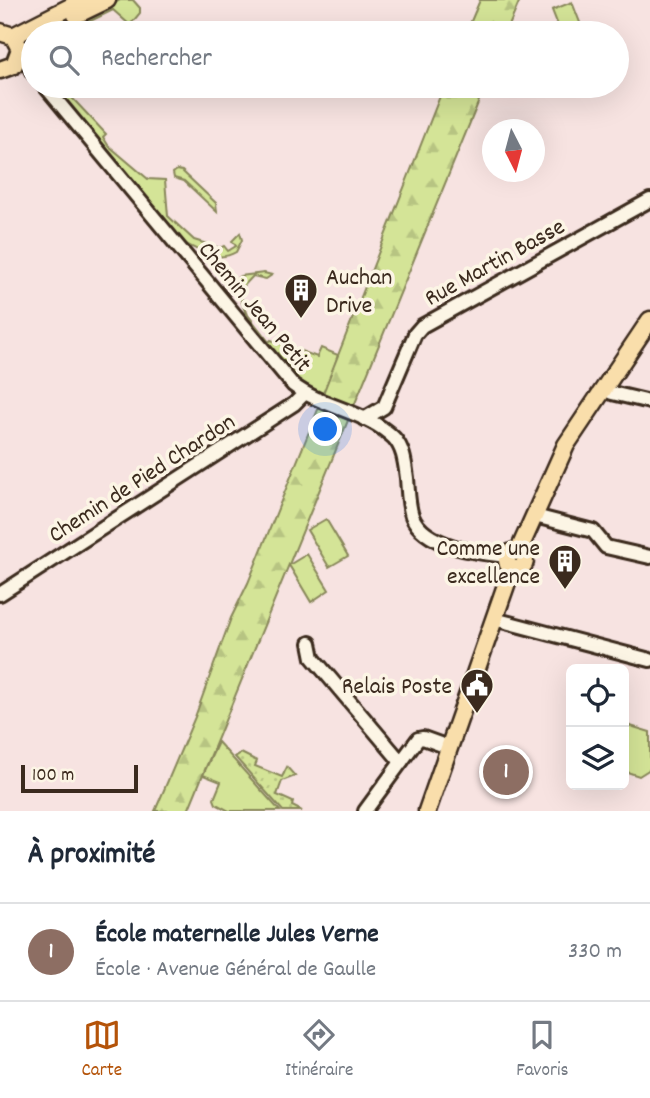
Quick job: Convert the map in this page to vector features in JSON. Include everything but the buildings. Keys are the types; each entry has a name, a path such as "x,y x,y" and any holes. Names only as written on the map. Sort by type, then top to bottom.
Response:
{"main road":[{"path":"50,21 85,0"},
{"path":"64,21 107,0"},
{"path":"427,811 513,558 566,446 650,320"},
{"path":"434,811 442,767"}],"street":[{"name":"Chemin Jean Petit","path":"55,98 293,385 317,401 364,419 385,431 400,446 405,461 412,516 423,533 445,543 513,558"},
{"name":"Rue Martin Basse","path":"364,419 384,407 415,334 426,322 650,200"},
{"path":"605,389 650,402"},
{"name":"Chemin de Pied Chardon","path":"0,594 294,404 304,394"},
{"path":"535,516 593,531 607,547 650,557"},
{"path":"494,619 650,662 650,673"},
{"path":"310,643 313,658 401,762"},
{"path":"365,811 418,739 448,747"}],"green space":[{"path":"120,0 133,0 140,8 140,13 133,21 125,21 113,10 91,21 82,21"},
{"path":"480,0 520,0 511,21 471,21"},
{"path":"572,2 579,21 556,21 552,10"},
{"path":"63,98 72,98 106,134 103,137 108,145 148,179 165,180 168,216 194,240 220,248 224,246 228,251 236,246 232,241 240,233 242,240 236,252 222,256 202,252 184,243"},
{"path":"439,98 480,98 188,811 155,811 195,717 231,618 248,583"},
{"path":"182,171 216,203 217,212 184,181 174,178 173,173"},
{"path":"264,273 272,275 266,279 253,276 239,291 248,315 269,342 271,340 317,357 321,348 338,355 324,397 300,382 249,322 234,281 240,276"},
{"path":"326,519 348,556 329,567 307,530"},
{"path":"307,554 329,590 311,602 289,565"},
{"path":"629,726 650,732 650,769 639,776 629,773"},
{"path":"218,742 280,811 229,811 216,804 214,799 221,782 203,775"},
{"path":"241,753 257,761 255,766 282,777 287,767 295,776 282,781 277,795 293,802 292,806 302,811 283,811 235,757"}],"place":[{"name":"Auchan Drive","path":"301,320"},
{"name":"Comme une excellence","path":"565,591"},
{"name":"Relais Poste","path":"477,715"},
{"name":"École maternelle Jules Verne","path":"506,772"}]}
